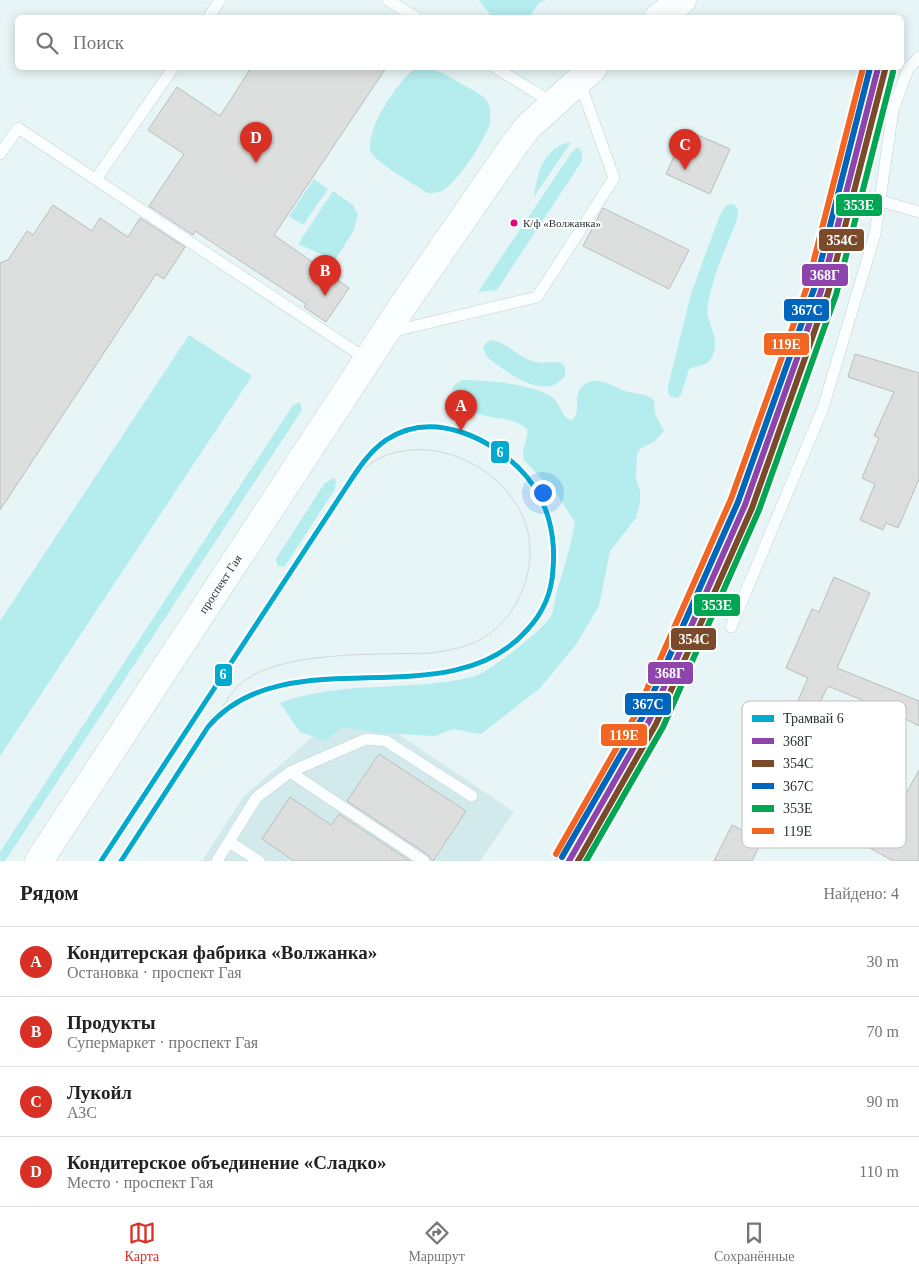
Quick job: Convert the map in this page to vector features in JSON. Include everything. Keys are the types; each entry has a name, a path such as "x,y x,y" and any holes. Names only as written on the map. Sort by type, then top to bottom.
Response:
{"main road":[{"path":"662,15 682,0"},
{"name":"проспект Гая","path":"39,861 402,307 512,148 528,127 586,73"}],"lane":[{"path":"210,15 220,0"},
{"path":"388,0 413,15"},
{"path":"731,627 823,408 875,234 894,110 908,68 919,57"},
{"path":"96,179 172,70"},
{"path":"499,70 552,103"},
{"path":"386,333 537,297 614,178 586,73"},
{"path":"0,154 18,128 368,360"},
{"path":"881,201 919,212"},
{"path":"217,861 256,798 290,772 366,739 386,741 472,796"},
{"path":"290,772 424,861"},
{"path":"229,842 259,861"}],"shaded area":[{"path":"479,0 546,0 539,3 530,15 491,15"},
{"path":"414,70 440,72 483,97 488,103 490,110 488,129 472,158 451,184 436,193 427,193 391,170 373,155 370,147 372,135 384,108 392,94"},
{"path":"571,142 534,197 537,179 543,163 554,149"},
{"path":"578,147 582,152 582,161 497,290 478,292 572,152"},
{"path":"314,179 328,189 303,225 289,216"},
{"path":"333,191 353,205 358,215 353,232 335,260 298,244"},
{"path":"733,204 738,209 737,219 717,271 707,311 714,336 715,349 708,362 689,369 681,395 677,398 671,397 668,393 668,386 691,294 720,215 726,205"},
{"path":"189,335 252,376 0,756 0,621"},
{"path":"493,340 530,360 540,363 559,362 565,367 565,375 557,383 547,386 537,386 515,377 488,358 483,349 487,342"},
{"path":"463,380 509,384 544,393 552,397 563,414 572,420 577,410 579,391 590,382 602,382 628,392 645,395 654,400 655,414 664,431 655,441 640,449 637,455 636,479 640,491 640,503 636,518 610,551 599,606 575,646 540,688 481,734 453,729 435,736 379,733 342,727 326,741 300,732 280,703 327,691 424,684 472,677 490,668 516,650 552,614 575,522 558,496 524,460 523,452 527,429 513,421 483,415 463,405 453,395 452,390 455,384"},
{"path":"300,402 302,410 5,861 0,861 0,852 293,405"},
{"path":"333,478 336,480 335,489 285,566 278,567 276,559 324,484"},
{"path":"352,703 514,812 480,861 202,861 244,796"}],"building":[{"path":"250,70 385,70 274,235 349,288 326,322 304,307 306,304 195,231 193,235 149,206 184,154 148,130 177,87 220,116"},
{"path":"686,130 730,149 710,194 666,174"},
{"path":"53,205 92,231 100,218 128,237 140,218 185,247 164,279 156,274 0,510 0,263 8,260 27,231 33,235"},
{"path":"603,208 689,250 669,289 583,246"},
{"path":"855,354 919,373 919,479 898,528 886,523 883,530 860,520 875,484 862,478 879,438 874,436 894,392 848,377"},
{"path":"834,577 870,593 837,668 919,701 919,726 906,719 906,701 864,701 828,686 821,701 798,701 808,678 786,668 812,609 819,612"},
{"path":"379,754 466,811 433,861 428,855 347,801"},
{"path":"919,770 919,861 893,861 870,848 906,848 906,793"},
{"path":"290,797 331,825 339,814 410,861 294,861 262,839"},
{"path":"732,825 742,830 742,848 758,848 752,861 714,861"}],"tram line":[{"name":"6","path":"101,861 351,480 374,450 386,440 404,431 423,427 443,428 462,432 498,450 527,477 540,498 549,520 554,557 549,594 538,617 527,630 494,656 455,670 412,676 322,680 280,686 241,700 208,727 121,861"},
{"path":"212,723 236,688 252,675 274,666 300,660 328,657 433,653 458,648 473,643 489,634 513,608 522,592 527,575 530,557 529,539 525,522 515,502 501,485 484,471 464,460 443,453 421,450 399,452 378,459 347,486"}],"transit line":[{"name":"119Е","path":"556,854 636,714 731,499 807,287 862,70"},
{"name":"367С","path":"562,857 642,718 738,502 814,289 869,70"},
{"name":"368Г","path":"569,861 649,721 745,505 821,291 877,70"},
{"name":"354С","path":"578,861 656,724 752,508 828,293 885,70"},
{"name":"353Е","path":"586,861 663,727 759,510 836,295 893,72"}],"place":[{"name":"Кондитерское объединение «Сладко»","path":"256,163"},
{"name":"Лукойл","path":"685,170"},
{"name":"К/ф «Волжанка»","path":"514,223"},
{"name":"Продукты","path":"325,296"},
{"name":"Кондитерская фабрика «Волжанка»","path":"461,431"}]}
